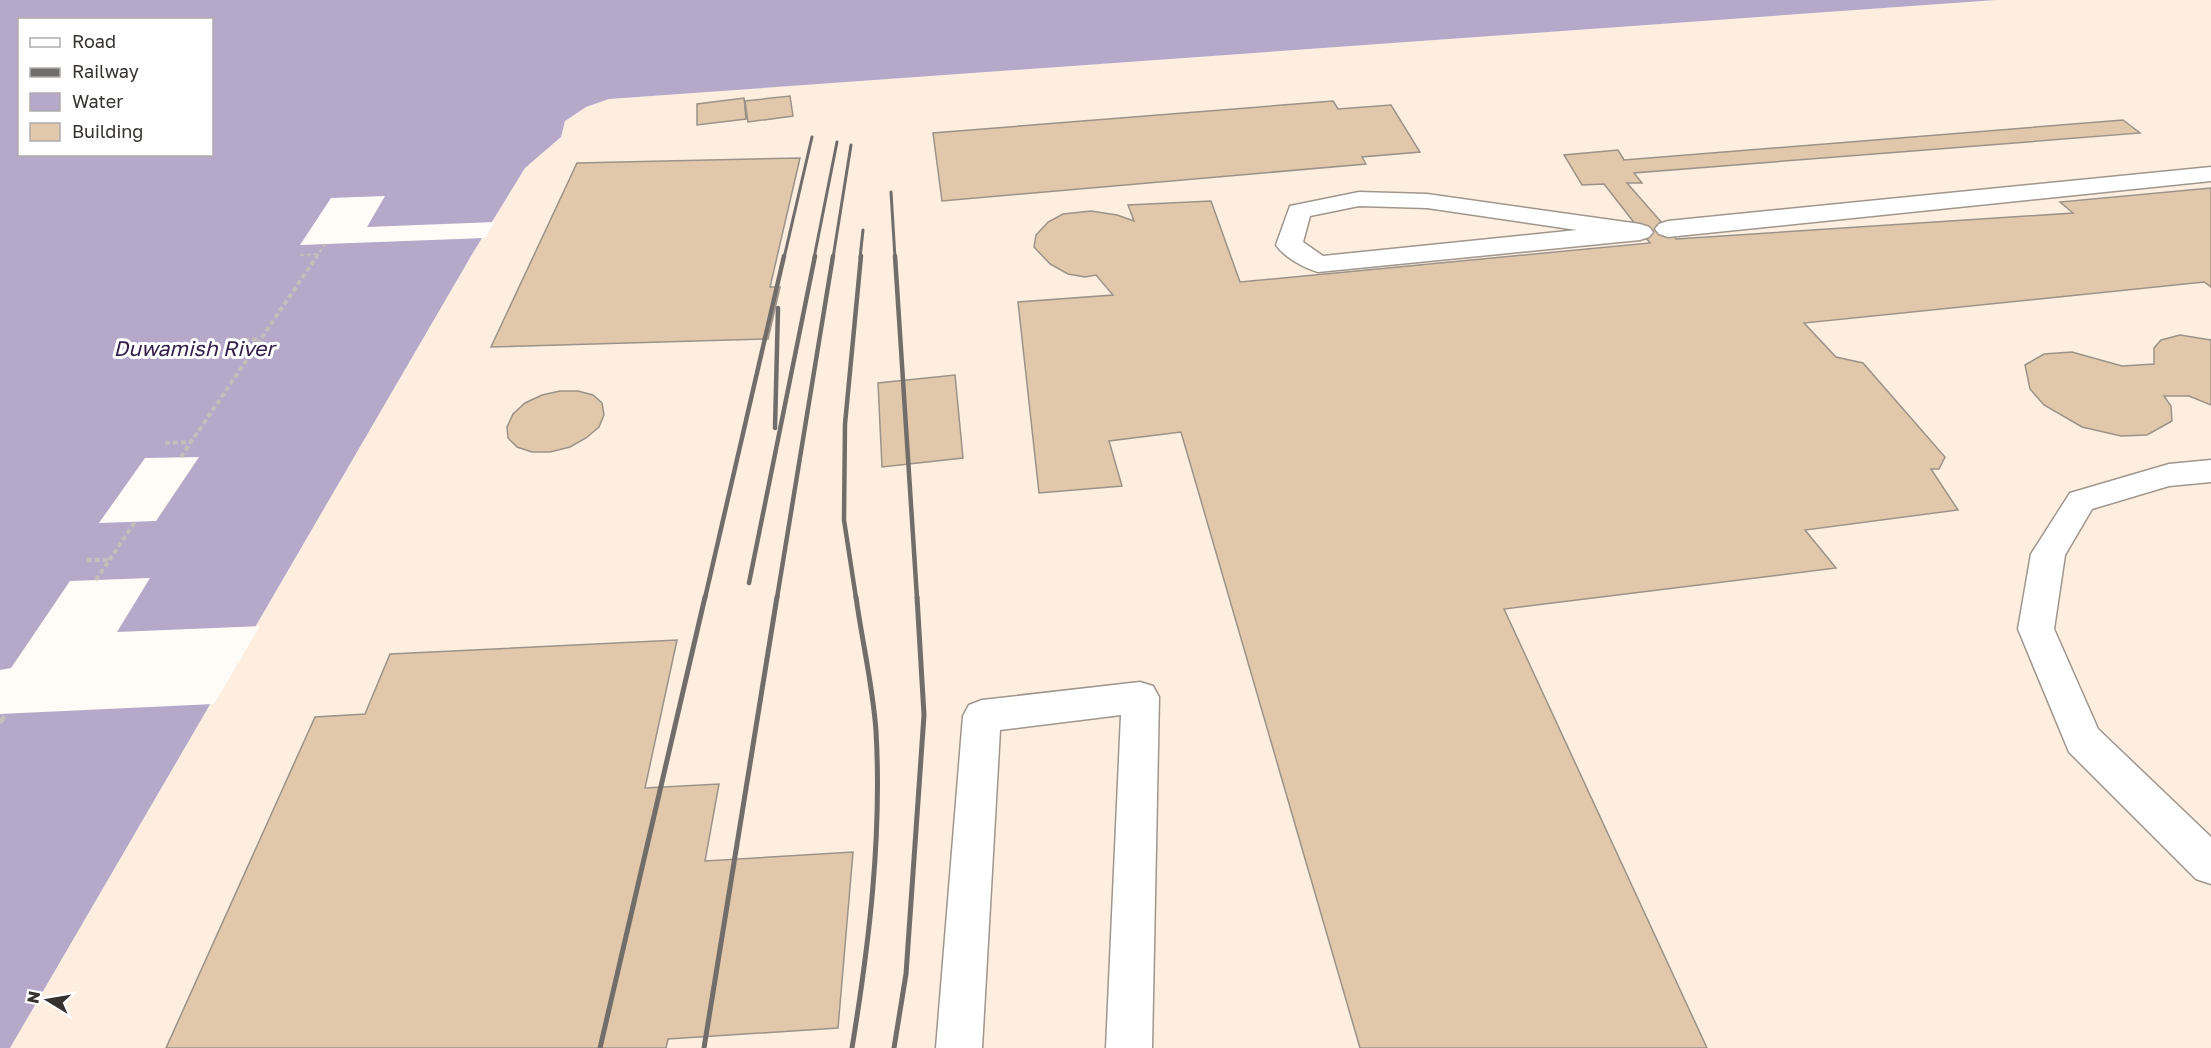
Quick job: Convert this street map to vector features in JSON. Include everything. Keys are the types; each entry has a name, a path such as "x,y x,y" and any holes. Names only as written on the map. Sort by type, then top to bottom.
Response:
{"lane":[{"path":"1668,229 2211,174"},
{"path":"1359,199 1427,201 1640,232 1318,264 1289,245 1299,211 1359,199"},
{"path":"2211,471 2169,475 2081,501 2048,554 2036,629 2083,740 2211,865"},
{"path":"959,1048 982,716 1140,697 1129,1048"}],"path":[{"path":"181,457 325,244"},
{"path":"300,255 318,254"},
{"path":"236,341 261,339"},
{"path":"165,443 192,442"},
{"path":"96,580 135,522"},
{"path":"87,560 110,560"},
{"path":"0,723 6,714"}],"shaded area":[{"path":"1996,0 2211,0 2211,1048 10,1048 474,251 525,168 561,137 565,121 586,107 609,99"}],"water":[{"name":"Duwamish River","path":"0,0 1996,0 609,99 586,107 565,121 561,137 525,168 474,251 10,1048 0,1048"}],"pier":[{"path":"385,196 367,227 495,222 485,238 300,245 331,198"},
{"path":"199,457 156,521 99,523 145,458"},
{"path":"150,578 117,632 260,626 214,704 0,714 0,670 11,668 70,581"}],"building":[{"path":"790,96 793,116 748,122 745,101"},
{"path":"744,98 746,119 697,125 697,104"},
{"path":"1333,101 1338,109 1391,105 1420,152 1362,157 1366,164 942,201 933,133"},
{"path":"2123,120 2140,133 1634,173 1642,183 1627,183 1676,239 2073,213 2060,202 2211,188 2211,287 2204,282 1804,323 1836,357 1863,363 1945,457 1939,469 1931,469 1958,510 1805,530 1836,568 1504,609 1707,1048 1360,1048 1181,432 1109,441 1122,486 1039,493 1018,302 1113,295 1096,275 1085,277 1068,274 1050,264 1034,247 1036,235 1048,222 1063,214 1091,211 1117,215 1134,221 1128,205 1211,201 1240,282 1650,243 1604,184 1582,185 1564,155 1618,150 1624,160"},
{"path":"800,158 770,287 780,287 768,339 491,347 577,163"},
{"path":"2180,335 2211,340 2211,405 2189,396 2164,396 2171,406 2172,421 2147,435 2121,436 2082,427 2044,405 2030,389 2025,365 2044,354 2072,352 2122,366 2154,364 2154,348 2161,340"},
{"path":"955,375 963,458 882,467 878,383"},
{"path":"560,391 578,391 593,395 602,403 604,415 599,427 570,447 550,452 532,452 517,447 508,438 507,427 513,414 525,403 542,395"},
{"path":"677,640 645,788 719,784 705,861 853,852 838,1028 668,1039 666,1048 166,1048 315,717 365,714 390,654"}],"railway":[{"path":"784,258 812,137"},
{"path":"814,258 837,142"},
{"path":"833,258 851,145"},
{"path":"891,192 895,258"},
{"path":"860,258 863,230"},
{"path":"705,598 784,256"},
{"path":"749,583 815,256"},
{"path":"777,598 833,256"},
{"path":"856,598 844,520 845,424 861,256"},
{"path":"895,256 917,598"},
{"path":"775,428 778,308"},
{"path":"600,1048 705,597"},
{"path":"704,1048 777,597"},
{"path":"852,1048 869,930 877,811 875,714 856,597"},
{"path":"894,1048 906,974 924,715 917,597"}]}
